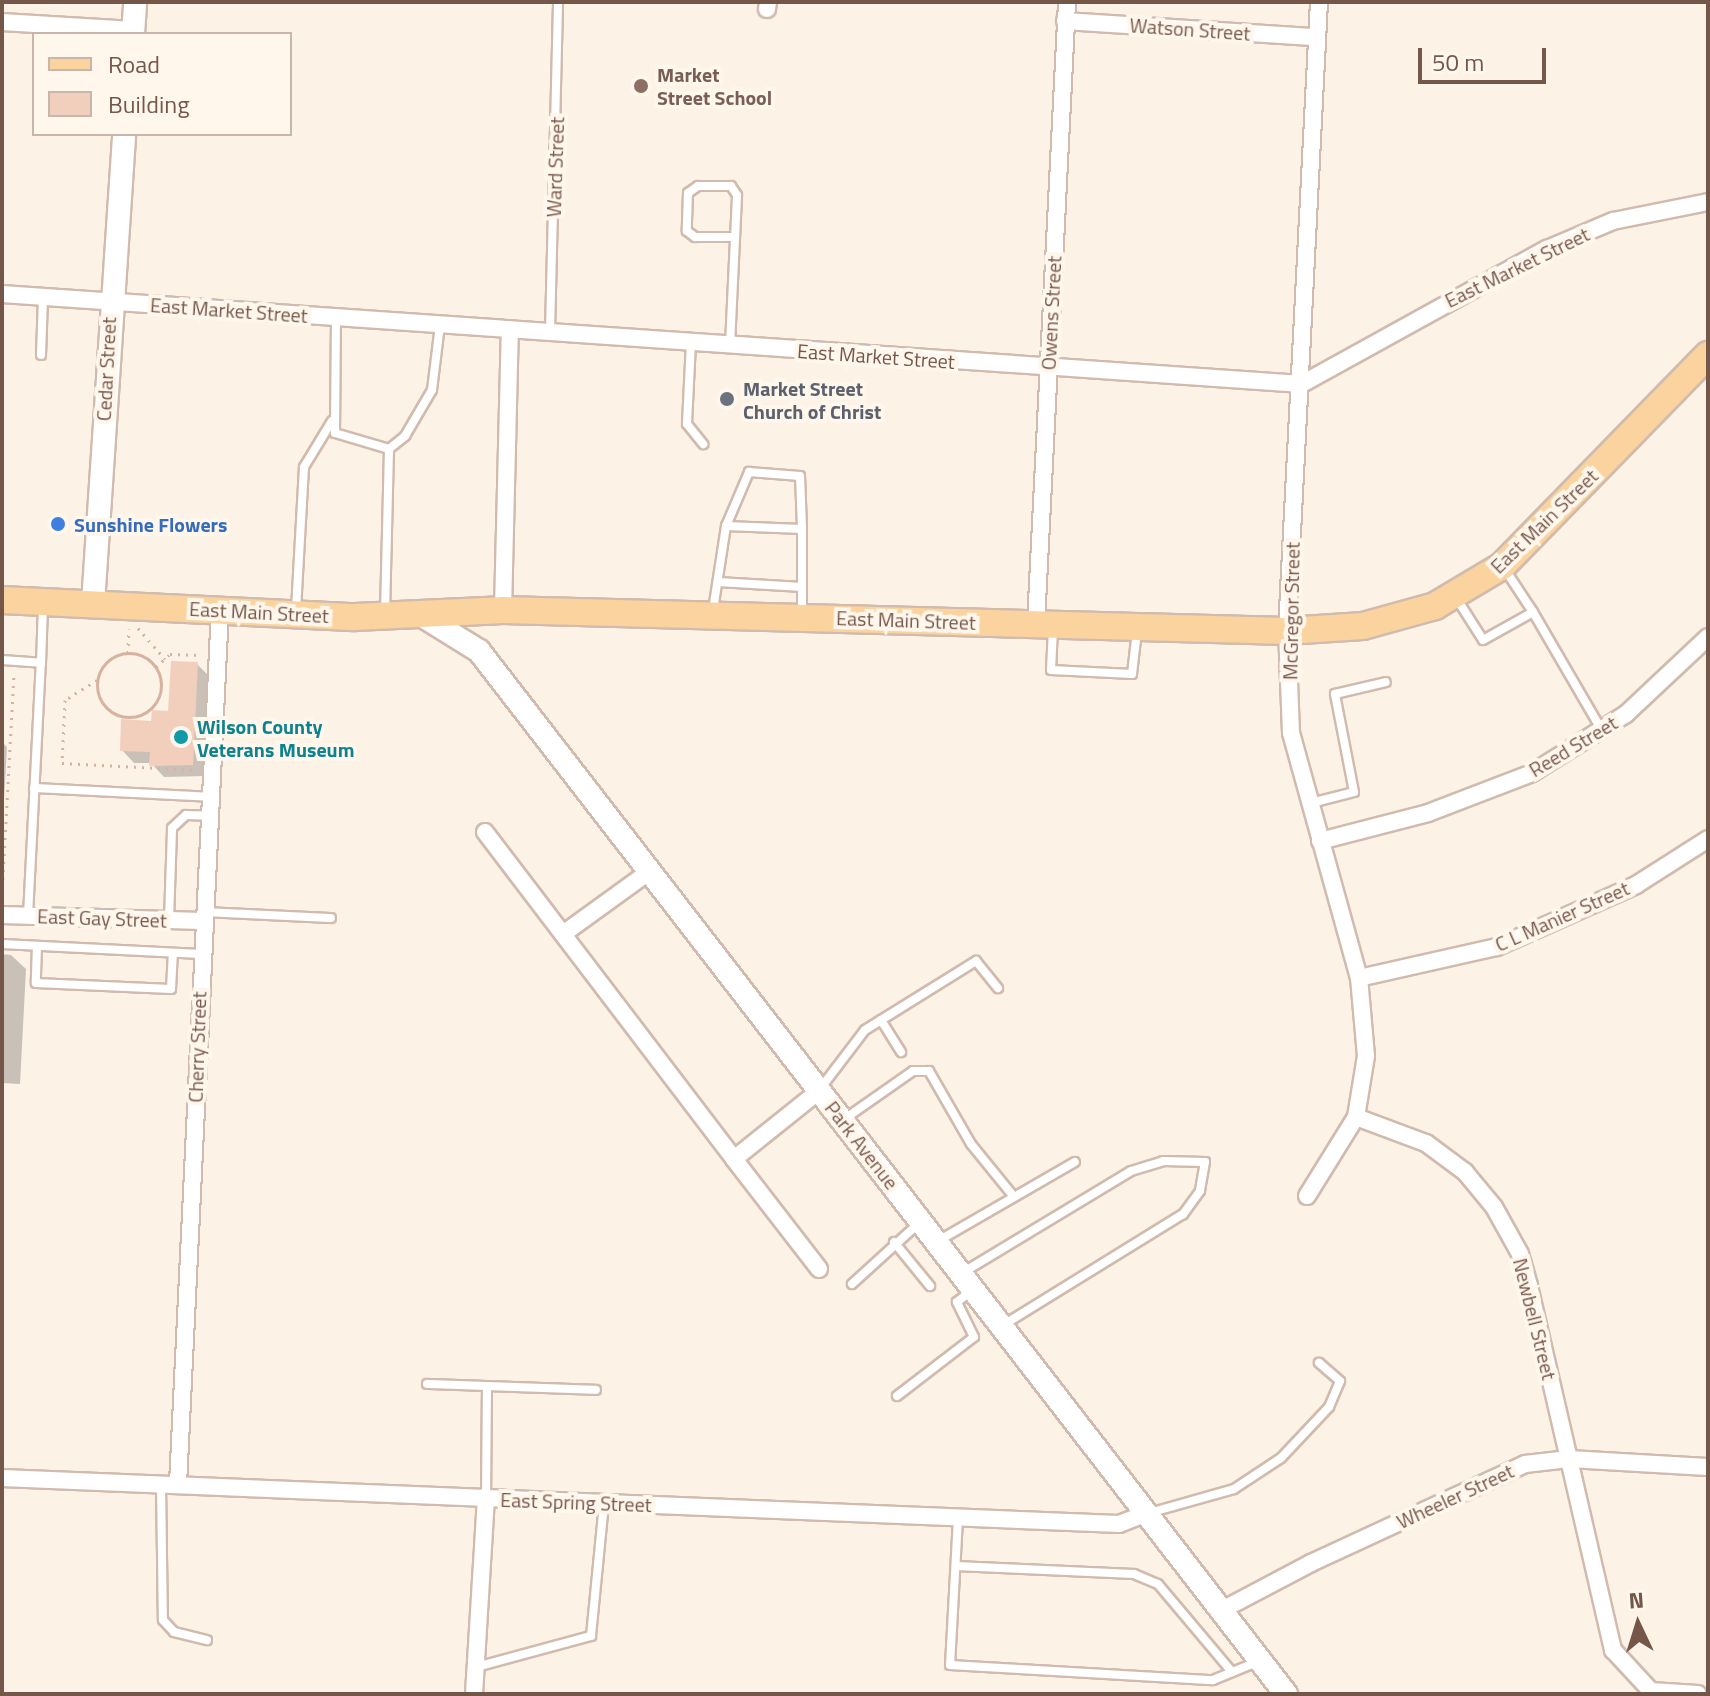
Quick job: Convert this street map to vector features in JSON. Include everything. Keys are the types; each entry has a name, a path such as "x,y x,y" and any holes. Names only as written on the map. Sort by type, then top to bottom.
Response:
{"main road":[{"name":"East Main Street","path":"2,600 296,615 385,616 503,610 1287,631 1363,626 1454,596 1502,566 1708,355"}],"street":[{"path":"2,22 134,32 135,2"},
{"name":"Owens Street","path":"1044,624 1048,369 1067,2"},
{"name":"McGregor Street","path":"1307,1196 1356,1117 1366,1056 1359,978 1291,733 1287,631 1302,384 1315,37 1319,2"},
{"name":"Watson Street","path":"1065,21 1315,37"},
{"name":"Cedar Street","path":"93,604 109,302 124,136"},
{"name":"East Market Street","path":"2,294 1048,369 1302,384 1547,249 1613,221 1708,202"},
{"path":"503,610 510,329"},
{"name":"Cherry Street","path":"170,1484 220,610"},
{"name":"Park Avenue","path":"421,615 479,651 1148,1513 1282,1693"},
{"name":"Reed Street","path":"1320,841 1428,813 1532,773 1626,714 1708,637"},
{"path":"485,832 819,1269"},
{"name":"C L Manier Street","path":"1359,978 1497,947 1636,885 1708,839"},
{"path":"563,934 650,871"},
{"name":"East Gay Street","path":"2,915 169,920 202,917"},
{"path":"734,1159 820,1090"},
{"name":"Newbell Street","path":"1356,1117 1426,1143 1465,1172 1494,1207 1520,1254 1613,1650 1651,1691 1698,1694"},
{"name":"Wheeler Street","path":"1222,1610 1311,1563 1525,1464 1569,1459 1708,1467"},
{"name":"East Spring Street","path":"2,1478 1119,1524 1148,1513"},
{"path":"474,1694 486,1499"}],"lane":[{"name":"Ward Street","path":"550,332 558,2"},
{"path":"730,345 737,195 731,186 698,186 688,193 687,231 695,237 734,237"},
{"path":"41,355 43,297"},
{"path":"336,317 332,421 335,433 389,449"},
{"path":"385,616 389,449 405,436 432,390 440,325"},
{"path":"691,342 687,424 703,444"},
{"path":"296,615 304,467 332,421"},
{"path":"713,615 726,526 749,472 800,476 802,617"},
{"path":"726,526 802,529"},
{"path":"1502,566 1533,612 1601,729"},
{"path":"718,582 802,587"},
{"path":"1454,596 1483,640 1533,612"},
{"path":"28,916 43,602"},
{"path":"1044,624 1051,670 1132,674 1137,627"},
{"path":"2,660 41,663"},
{"path":"1310,803 1354,792 1335,694 1386,682"},
{"path":"34,788 210,797"},
{"path":"169,920 172,828 186,815 209,816"},
{"path":"202,917 331,918"},
{"path":"2,944 201,954"},
{"path":"37,946 36,983 171,989 173,953"},
{"path":"820,1090 854,1041 881,1020 976,961 998,988"},
{"path":"881,1020 901,1052"},
{"path":"843,1120 913,1071 929,1071 971,1144 1014,1197"},
{"path":"897,1396 974,1337 957,1302 968,1281 1131,1171 1163,1161 1205,1162 1200,1191 1183,1214 1003,1326"},
{"path":"937,1241 1075,1162"},
{"path":"852,1284 894,1242 921,1221"},
{"path":"894,1242 930,1286"},
{"path":"1148,1513 1234,1489 1281,1458 1329,1407 1340,1381 1319,1363"},
{"path":"427,1384 596,1390"},
{"path":"486,1499 487,1386"},
{"path":"170,1484 163,1620 174,1632 207,1640"},
{"path":"475,1667 586,1640 594,1626 604,1503"},
{"path":"958,1518 950,1665 1213,1680 1260,1660"},
{"path":"956,1566 1134,1574 1158,1584 1232,1672"}],"path":[{"path":"128,653 129,627"},
{"path":"138,628 165,659"},
{"path":"156,667 128,653 110,659 97,680 65,700 62,763 201,770"},
{"path":"156,667 170,654 208,655"},
{"path":"97,680 104,707 135,717 159,697 156,667"},
{"path":"2,673 14,674 2,895"}],"building":[{"path":"171,661 198,662 193,765 149,766 150,752 120,751 121,719 151,721 152,710 168,711"}],"place":[{"name":"Market Street School","path":"641,86"},
{"name":"Market Street Church of Christ","path":"727,399"},
{"name":"Sunshine Flowers","path":"58,524"},
{"name":"Wilson County Veterans Museum","path":"181,737"}]}
